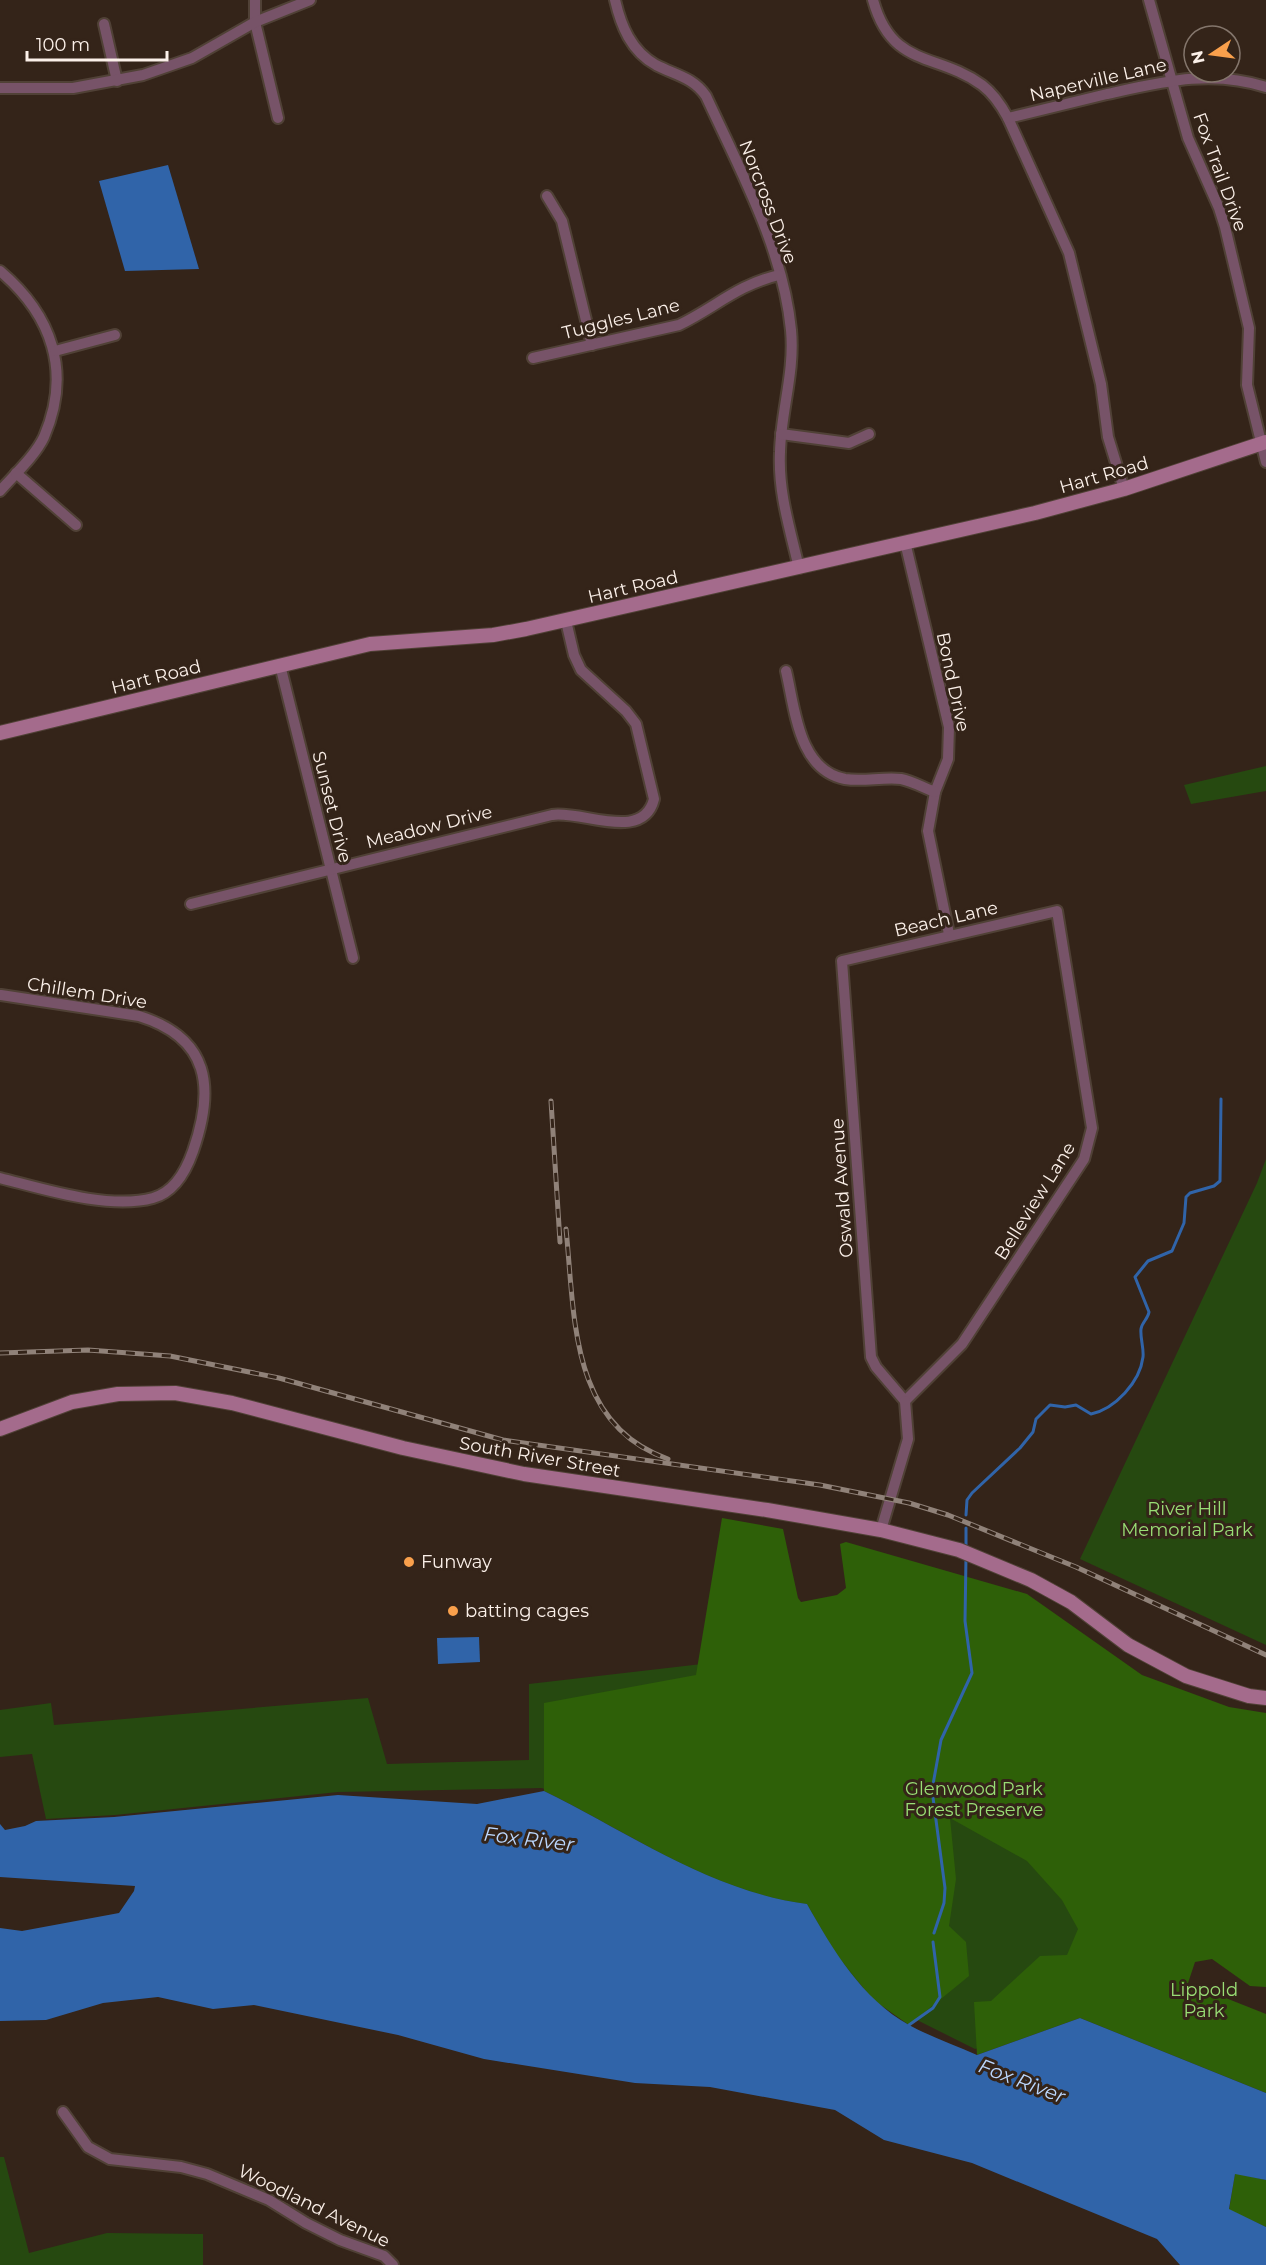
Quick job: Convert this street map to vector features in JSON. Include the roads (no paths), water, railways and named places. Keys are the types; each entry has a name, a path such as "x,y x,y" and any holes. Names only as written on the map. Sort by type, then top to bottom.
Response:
{"main road":[{"name":"Hart Road","path":"0,733 370,644 493,635 566,621 799,568 1035,513 1124,489 1263,443"},
{"name":"South River Street","path":"0,1429 42,1410 72,1402 118,1394 175,1393 232,1403 403,1448 524,1474 767,1510 881,1530 959,1550 1031,1580 1071,1602 1128,1645 1186,1676 1249,1696 1266,1698"}],"street":[{"path":"255,0 255,22 278,118"},
{"path":"0,88 73,88 117,81 170,67 192,58 255,22 310,0"},
{"name":"Norcross Drive","path":"615,0 625,33 633,45 655,64 695,82 706,96 747,185 779,275 791,330 792,358 781,434 780,480 799,568"},
{"path":"873,0 884,27 904,49 924,61 981,84 998,100 1008,118 1069,253 1101,384 1108,437 1124,489"},
{"name":"Fox Trail Drive","path":"1149,0 1188,138 1225,227 1249,328 1247,385 1266,462"},
{"path":"104,24 117,81"},
{"name":"Naperville Lane","path":"1008,118 1171,79 1220,77 1243,80 1266,87"},
{"path":"547,196 562,221 592,345"},
{"path":"0,271 28,298 48,333 55,351 55,395 43,438 0,491"},
{"name":"Tuggles Lane","path":"533,358 679,325 699,315 730,292 779,275"},
{"path":"55,351 115,335"},
{"path":"781,434 849,443 869,434"},
{"path":"16,473 76,525"},
{"name":"Bond Drive","path":"905,542 949,727 948,759 935,792 928,831 949,934"},
{"name":"Meadow Drive","path":"192,904 331,867 564,813 600,822 630,821 645,816 652,808 654,799 636,724 626,711 581,670 574,655 566,621"},
{"name":"Sunset Drive","path":"280,665 352,958"},
{"path":"786,671 802,740 813,759 843,779 902,779 935,792"},
{"name":"Beach Lane","path":"842,961 949,934 1057,911"},
{"name":"Belleview Lane","path":"905,1401 962,1344 1084,1159 1089,1145 1092,1128 1057,911"},
{"name":"Oswald Avenue","path":"842,961 871,1357 876,1367 905,1401"},
{"name":"Chillem Drive","path":"0,994 139,1016 161,1023 178,1033 191,1049 201,1067 205,1092 203,1118 187,1164 170,1190 155,1198 138,1201 98,1199 0,1178"},
{"path":"881,1530 908,1439 905,1401"},
{"name":"Woodland Avenue","path":"63,2112 88,2147 110,2159 181,2167 207,2175 270,2200 340,2240 384,2256 393,2265"}],"water":[{"path":"168,165 199,269 125,271 99,181"},
{"path":"479,1637 480,1662 438,1664 437,1638"},
{"name":"Fox River","path":"544,1791 704,1874 771,1897 807,1904 838,1956 877,2002 909,2025 977,2055 1080,2018 1266,2093 1266,2180 1235,2174 1229,2209 1266,2227 1266,2265 1180,2265 1157,2239 972,2163 884,2140 835,2110 710,2087 635,2083 484,2059 398,2035 254,2005 213,2009 158,1997 103,2003 46,2020 0,2021 0,1928 22,1931 119,1913 135,1886 0,1877 0,1824 5,1830 36,1821 114,1817 338,1795 477,1804"}],"waterway":[{"path":"966,1515 967,1500 972,1493 1020,1448 1033,1432 1036,1419 1050,1405 1065,1407 1076,1405 1091,1414 1109,1406 1132,1385 1141,1366 1143,1354 1141,1329 1149,1312 1135,1277 1148,1261 1172,1251 1184,1223 1186,1197 1190,1193 1214,1186 1220,1181 1221,1099"},
{"path":"966,1528 966,1548"},
{"path":"934,1933 944,1903 945,1888 932,1790 941,1740 972,1673 965,1621 966,1557"},
{"path":"909,2025 933,2008 940,1997 933,1942"}],"railway":[{"path":"551,1101 560,1242"},
{"path":"566,1229 576,1331 583,1364 595,1394 612,1421 636,1443 668,1459"},
{"path":"0,1353 88,1350 170,1356 279,1378 503,1440 820,1485 909,1503 948,1515 1076,1567 1266,1655"}],"place":[{"name":"Funway","path":"409,1562"},
{"name":"batting cages","path":"453,1611"}],"park label":[{"name":"River Hill Memorial Park","path":"1187,1519"},
{"name":"Glenwood Park Forest Preserve","path":"974,1799"},
{"name":"Lippold Park","path":"1204,2000"}]}
